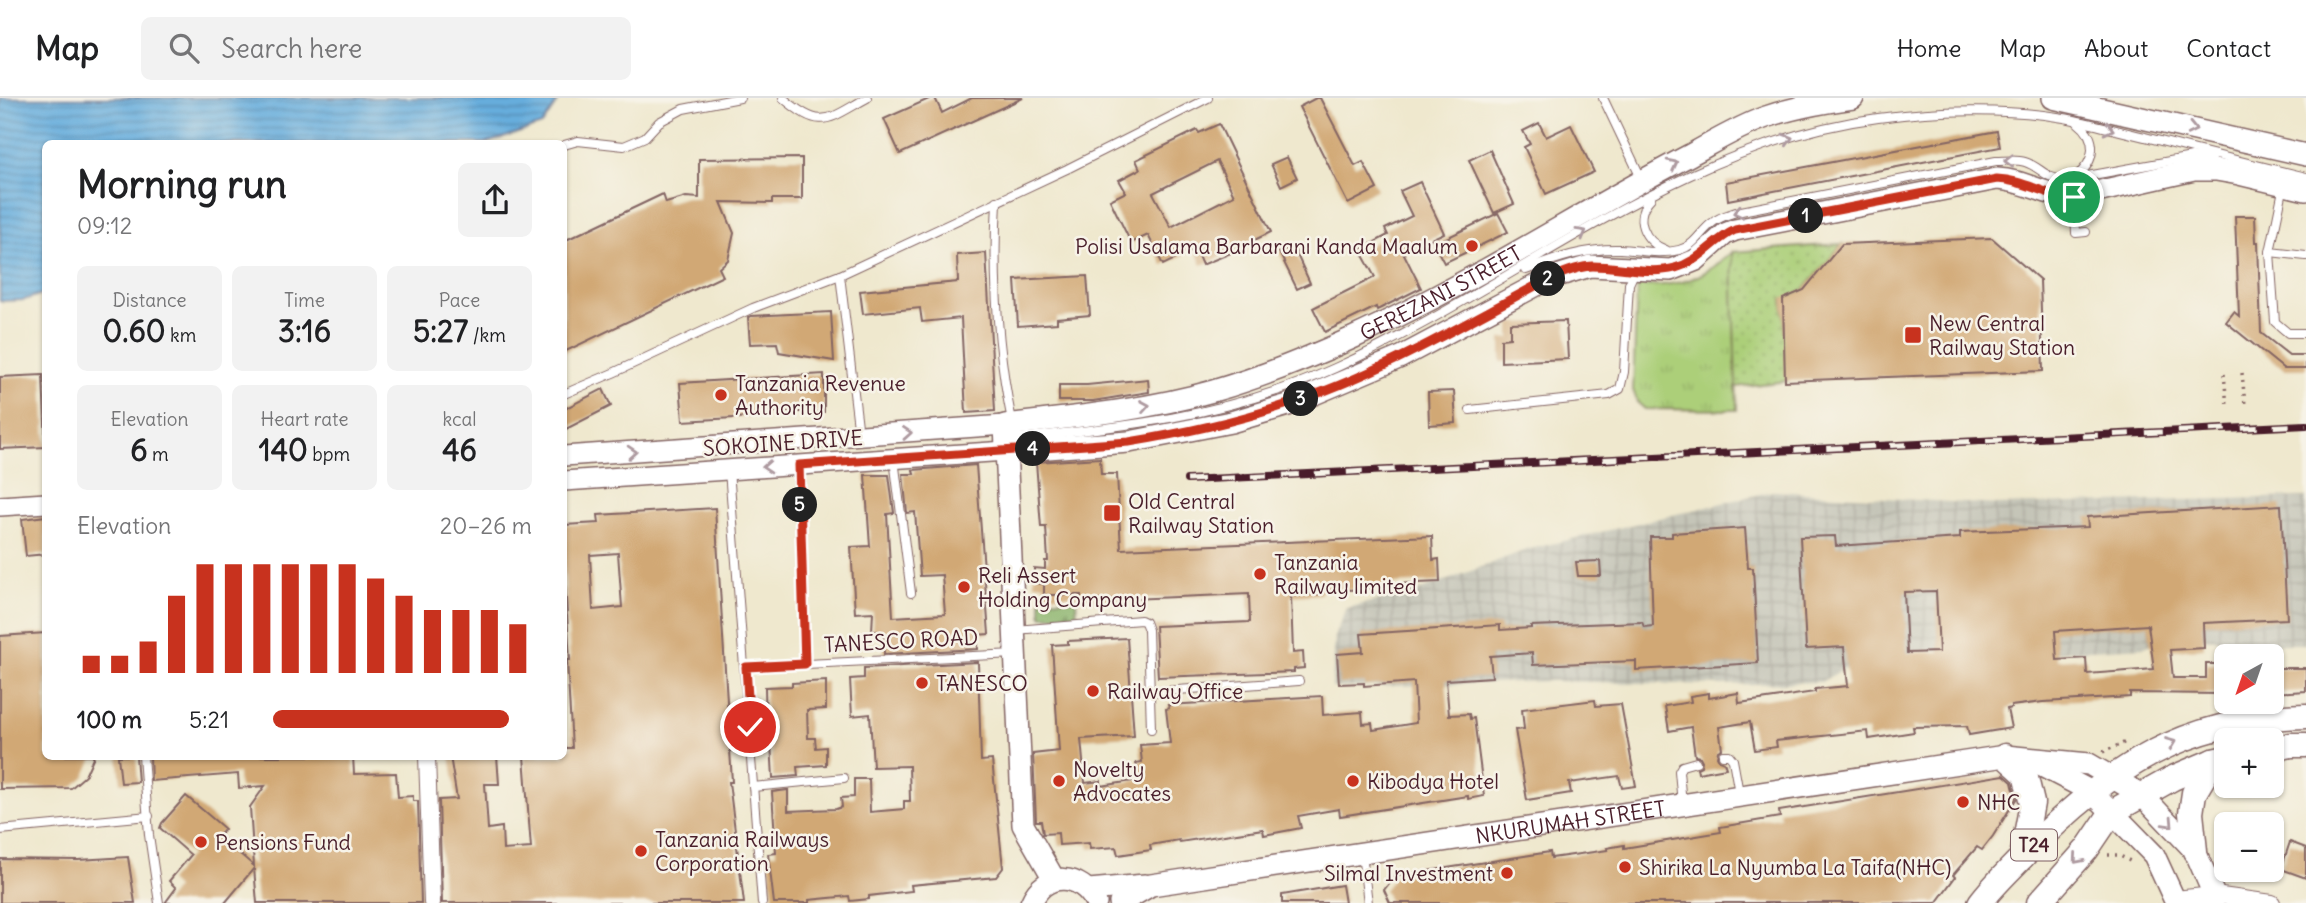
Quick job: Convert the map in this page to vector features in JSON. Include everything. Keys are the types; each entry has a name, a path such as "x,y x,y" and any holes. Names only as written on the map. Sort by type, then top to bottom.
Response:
{"highway":[{"name":"T24","path":"1980,903 1991,888 2058,820 2112,776 2164,745 2266,716 2306,716"},
{"path":"2284,746 2306,745"},
{"path":"2016,757 2025,774 2032,803 2022,857"},
{"name":"T24","path":"2039,903 2087,849 2112,812 2174,778 2214,761"},
{"path":"2195,851 2191,813 2194,793 2214,766"}],"main road":[{"name":"GEREZANI STREET","path":"1007,435 1212,391 1271,372 1334,347 1486,270 1642,180 1764,118 1815,104 1853,98"},
{"path":"2053,98 2306,155"},
{"name":"GEREZANI STREET","path":"1007,435 1129,442 1231,422 1288,405 1402,357 1550,278 1590,266 1671,270 1685,266 1725,234 1735,230 1997,179 2023,183 2058,197 2070,188 2194,170 2216,170 2306,190"},
{"path":"1007,435 1023,825 1054,879"},
{"path":"2016,757 2092,792 2154,855 2176,901"},
{"name":"NKURUMAH STREET","path":"1120,903 1151,885 1682,804 2016,757 2088,764 2112,776 2142,795 2195,851"},
{"path":"2195,851 2213,899"},
{"path":"1031,903 1039,890 1054,879 1065,877 1093,897 1151,885"}],"street":[{"name":"SOKOINE DRIVE","path":"567,456 859,436 1007,435"},
{"name":"SOKOINE DRIVE","path":"567,481 894,459 1007,435"},
{"path":"0,506 42,503"},
{"path":"427,760 432,903"},
{"path":"2176,901 2263,900 2272,903"}],"lane":[{"path":"567,144 578,141 624,146 645,138 659,122 683,109 740,98"},
{"path":"783,98 801,114 813,119 828,120 867,98"},
{"path":"567,393 753,308 840,275 1067,169 1209,98"},
{"path":"1603,98 1642,180"},
{"path":"997,201 996,315 1007,435 1145,423 1212,411 1269,394 1332,370 1390,342 1662,189 1773,144 1830,127 1877,118 1986,112 2025,113 2073,120 2306,177"},
{"path":"2073,120 2088,133 2092,153 2084,171 2070,188 2076,233 2086,232"},
{"path":"1502,280 1562,256 1589,250 1620,249 1649,253 1676,251 1694,242 1710,223 1736,212 1996,161 2022,161 2070,188 2192,157 2229,158"},
{"path":"2284,185 2270,252 2276,322 2288,333 2306,332"},
{"path":"1662,189 1647,202 1641,221 1643,231 1656,247 1676,251"},
{"path":"2270,252 2306,256"},
{"path":"1470,410 1609,395 1620,388 1624,372 1629,284 1637,268"},
{"path":"840,275 859,436"},
{"path":"894,459 911,593"},
{"path":"799,465 805,664"},
{"path":"729,470 762,903"},
{"path":"1015,630 1141,620 1145,622 1148,630 1151,729"},
{"name":"TANESCO ROAD","path":"746,667 1017,654"},
{"path":"1150,692 1299,681"},
{"path":"1723,755 1728,755 1733,760 1740,796"},
{"path":"143,760 159,903"},
{"path":"1682,804 1679,771 1682,766 1696,762"},
{"path":"753,787 844,778"},
{"path":"0,830 149,817"},
{"path":"1362,852 1368,903"}],"path":[{"path":"2242,373 2245,405"},
{"path":"2224,374 2227,406"},
{"path":"2103,856 2118,855 2136,864"}],"shaded area":[{"path":"1773,491 1997,505 2306,497 2306,644 2263,644 2184,636 2162,638 2145,647 2011,654 2010,646 1916,651 1845,668 1821,682 1719,685 1553,681 1332,688 1335,634 1347,608 1424,589 1526,550"}],"green space":[{"path":"1842,244 1804,290 1783,300 1787,381 1736,387 1732,252"},
{"path":"1732,252 1737,410 1645,409 1638,403 1633,390 1637,286 1666,285 1689,280 1709,270"},
{"path":"1041,599 1076,599 1077,616 1041,616"}],"water":[{"path":"0,98 560,98 542,125 496,140 42,140 42,294 24,300 0,301"}],"building":[{"path":"935,98 942,113 972,98 1023,98 900,154 884,119"},
{"path":"1320,98 1355,166 1363,162 1377,189 1348,204 1299,107"},
{"path":"1539,123 1546,137 1571,125 1594,172 1546,194 1524,147 1530,144 1523,131"},
{"path":"1219,124 1271,232 1202,265 1195,249 1163,265 1148,235 1131,243 1110,200 1126,192 1119,180 1140,169 1136,160 1197,130 1199,133","holes":["1217,161 1234,195 1171,227 1153,193"]},
{"path":"1997,131 2000,147 1728,200 1726,182"},
{"path":"1490,150 1514,204 1494,213 1469,160"},
{"path":"1287,157 1297,178 1281,186 1271,164"},
{"path":"802,158 802,199 772,199 772,203 721,202 734,233 728,260 719,268 723,276 567,351 567,240 663,194 666,203 686,197 699,198 699,159"},
{"path":"1420,182 1444,233 1403,252 1421,288 1325,332 1313,308 1375,277 1360,250 1388,235 1385,229 1412,216 1400,191"},
{"path":"1498,213 1508,232 1444,263 1434,244"},
{"path":"2235,216 2255,216 2261,333 2289,355 2306,355 2306,369 2284,369 2226,322 2234,312 2239,316"},
{"name":"New Central Railway Station","path":"1992,238 2040,280 2043,371 1785,381 1783,299 1804,290 1842,244"},
{"path":"1293,246 1310,283 1297,289 1279,252"},
{"path":"986,253 995,411 966,413 961,318 922,322 920,308 863,314 860,291 958,282 957,255"},
{"path":"1087,276 1090,315 1057,318 1057,323 1018,326 1015,280"},
{"name":"Tanzania Revenue Authority","path":"831,312 834,361 779,352 777,343 750,344 748,317"},
{"path":"1566,321 1568,359 1501,362 1501,339 1510,338 1510,323"},
{"path":"824,374 824,412 768,412 768,416 683,421 680,383"},
{"path":"42,375 42,447 0,449 0,377"},
{"path":"1148,379 1149,392 1093,401 1059,401 1059,385"},
{"path":"603,389 611,406 567,428 567,407"},
{"path":"1454,391 1456,423 1429,425 1428,392"},
{"path":"1100,458 1101,474 1117,474 1121,549 1432,536 1433,560 1439,559 1440,582 1369,585 1369,589 1321,591 1321,594 1291,596 1293,653 1303,652 1304,668 1294,669 1294,672 1158,677 1155,626 1250,622 1249,594 1081,601 1081,595 1044,595 1044,584 1034,583 1034,568 1045,569 1045,561 1048,561 1046,527 1041,527 1036,462"},
{"path":"976,465 989,634 977,635 978,649 884,654 883,632 872,631 873,612 855,613 851,547 870,546 865,475 889,475 894,513 887,514 893,617 945,614 942,575 920,576 915,512 907,513 903,474 914,474 913,470"},
{"path":"2281,505 2287,619 2203,623 2204,648 2170,650 2173,678 2206,678 2206,664 2214,664 2214,694 2130,693 2130,697 2043,702 2011,706 2007,709 2011,728 1969,735 1967,726 1913,727 1914,732 1869,739 1868,731 1776,741 1777,747 1755,750 1750,722 1719,727 1722,749 1717,756 1726,768 1698,773 1697,768 1702,761 1695,756 1691,727 1669,731 1665,706 1691,702 1690,696 1709,693 1709,698 1738,693 1739,703 1815,692 1815,689 1848,686 1844,647 1806,649 1800,537 1835,536 1836,546 1960,538 1960,532 2088,527 2087,517","holes":["1936,591 1939,652 1907,653 1904,592","2148,625 2154,669 2087,674 2086,658 2057,660 2055,631"]},
{"path":"715,508 732,782 729,782 744,903 442,903 439,800 457,799 451,760 497,760 499,784 485,784 488,829 502,827 503,850 531,848 524,760 567,760 567,748 572,748 567,660 570,660 567,525 599,523 598,515","holes":["618,553 622,607 593,610 590,555"]},
{"path":"42,516 42,554 26,556 22,519"},
{"path":"1745,528 1748,568 1753,568 1758,663 1636,670 1636,661 1533,665 1532,653 1490,656 1492,677 1446,680 1449,715 1469,714 1470,719 1474,718 1484,796 1468,799 1468,796 1340,816 1339,809 1298,816 1301,828 1264,835 1263,829 1180,842 1179,840 1150,845 1151,850 1118,855 1116,847 1090,849 1089,843 1059,845 1058,833 1043,834 1041,821 1036,821 1033,754 1059,751 1052,645 1068,644 1068,641 1127,638 1134,736 1081,739 1085,783 1101,781 1101,786 1139,780 1136,763 1142,762 1140,745 1170,743 1166,709 1169,708 1168,705 1322,696 1323,715 1362,712 1363,724 1372,723 1373,730 1416,723 1414,682 1364,686 1364,683 1339,684 1337,654 1363,652 1361,634 1500,625 1500,630 1531,626 1642,622 1644,627 1653,626 1650,537"},
{"path":"1600,561 1601,576 1578,576 1576,562"},
{"path":"42,633 42,760 92,760 85,776 71,788 0,789 0,636"},
{"path":"978,662 981,761 992,760 1003,868 996,877 911,885 912,891 869,896 869,899 850,901 849,896 809,900 809,903 774,903 768,854 776,853 772,792 788,790 788,811 836,809 842,807 841,798 854,797 854,779 869,779 870,812 904,809 904,801 910,801 909,766 873,767 870,714 852,716 850,679 864,678 864,668"},
{"path":"2284,668 2306,668 2306,691 2284,692"},
{"path":"826,681 826,709 807,710 808,738 815,738 816,748 826,747 826,765 797,767 798,776 773,778 770,725 766,725 765,687"},
{"path":"1595,700 1596,706 1621,704 1636,786 1622,788 1619,776 1569,783 1571,793 1527,800 1515,730 1524,729 1522,709"},
{"path":"118,760 136,760 138,782 121,783"},
{"path":"150,760 353,760 354,774 396,773 398,797 413,796 413,801 418,801 421,903 257,903 254,868 225,903 165,903 176,888 169,881 191,855 160,828 162,823 186,796 225,829 219,836 254,866 250,807 265,786 239,788 238,774 151,781"},
{"path":"2004,775 2012,782 2016,799 1993,836 1982,850 1977,847 1953,875 1955,877 1936,903 1390,903 1384,890 1395,876 1550,852 1551,858 1721,832 1720,827 1780,817 1779,811"},
{"path":"2290,842 2306,848 2306,878 2284,870 2284,860"},
{"path":"128,857 135,903 0,903 0,859 78,860"},
{"path":"1342,885 1345,903 1282,903 1282,895"}],"railway":[{"path":"1187,480 2306,425"}],"place":[{"name":"Polisi Usalama Barbarani Kanda Maalum","path":"1472,246"},
{"name":"New Central Railway Station","path":"1913,335"},
{"name":"Tanzania Revenue Authority","path":"721,395"},
{"name":"Old Central Railway Station","path":"1112,513"},
{"name":"Tanzania Railway limited","path":"1260,574"},
{"name":"Reli Assert Holding Company","path":"964,587"},
{"name":"TANESCO","path":"922,683"},
{"name":"Railway Office","path":"1093,691"},
{"name":"Novelty Advocates","path":"1059,781"},
{"name":"Kibodya Hotel","path":"1353,781"},
{"name":"NHC","path":"1963,802"},
{"name":"Pensions Fund","path":"201,842"},
{"name":"Tanzania Railways Corporation","path":"641,851"},
{"name":"Shirika La Nyumba La Taifa(NHC)","path":"1625,867"},
{"name":"Silmal Investment","path":"1507,873"}],"route":[{"path":"750,727 746,667 805,664 799,465 1129,442 1231,422 1288,405 1340,385 1402,357 1550,278 1575,269 1590,266 1671,270 1696,260 1725,234 1735,230 1997,179 2023,183 2058,197 2074,197"}]}
